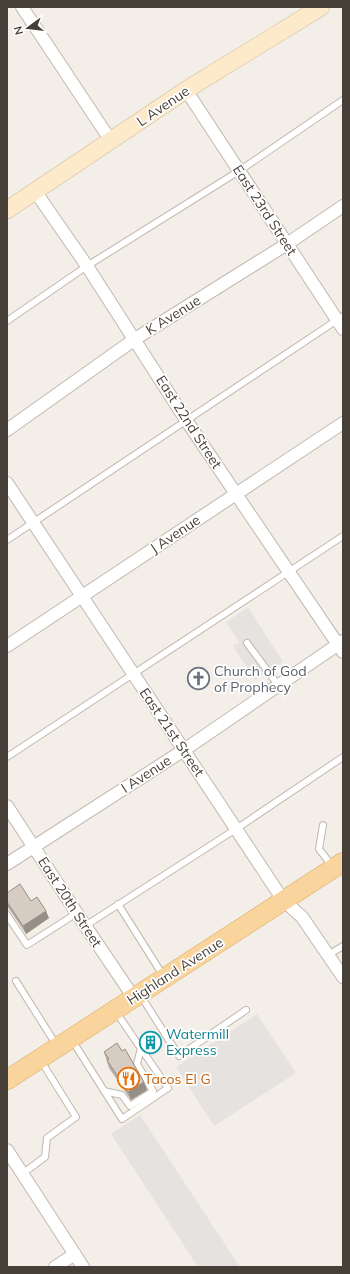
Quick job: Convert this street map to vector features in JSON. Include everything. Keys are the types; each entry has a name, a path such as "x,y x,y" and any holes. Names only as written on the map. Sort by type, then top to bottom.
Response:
{"main road":[{"name":"Highland Avenue","path":"7,1080 338,865"}],"street":[{"path":"22,7 110,141"},
{"name":"L Avenue","path":"7,210 186,90 321,7"},
{"name":"East 23rd Street","path":"186,90 287,244 341,322"},
{"name":"East 22nd Street","path":"35,191 87,266 186,420 341,646"},
{"name":"K Avenue","path":"7,430 135,339 287,244 343,206"},
{"name":"J Avenue","path":"7,646 343,423"},
{"name":"East 21st Street","path":"7,483 283,900 302,918 343,976"},
{"name":"I Avenue","path":"7,864 184,750 278,685 341,646"},
{"name":"East 20th Street","path":"7,806 85,926 137,996"},
{"path":"7,1150 83,1267"},
{"path":"55,1267 75,1254"}],"lane":[{"path":"7,321 87,266 239,171 343,100"},
{"path":"7,540 186,420 341,322"},
{"path":"7,757 134,675 343,536"},
{"path":"247,643 278,685"},
{"path":"85,926 236,829 343,757"},
{"path":"323,825 319,849 338,865"},
{"path":"118,904 164,978"},
{"path":"7,915 27,945 77,913"},
{"path":"328,955 343,946"},
{"path":"16,981 104,1091 122,1119 168,1088 115,1010"},
{"path":"137,996 179,1056 246,1010"},
{"path":"104,1091 122,1095 130,1106 153,1090 137,1064 141,1048"},
{"path":"22,1174 45,1157 47,1138 76,1117 40,1059"}],"shaded area":[{"path":"248,607 283,662 255,680 233,646 239,642 226,622"},
{"path":"257,1014 296,1073 214,1126 176,1067"},
{"path":"140,1115 240,1267 198,1267 111,1134"}],"building":[{"path":"20,884 31,901 37,897 46,911 23,926 7,902 7,893"},
{"name":"Tacos El G","path":"117,1043 122,1051 125,1049 144,1082 128,1092 107,1060 109,1059 104,1052"}],"place":[{"name":"Church of God of Prophecy","path":"199,679"},
{"name":"Watermill Express","path":"151,1042"},
{"name":"Tacos El G","path":"129,1079"}]}
